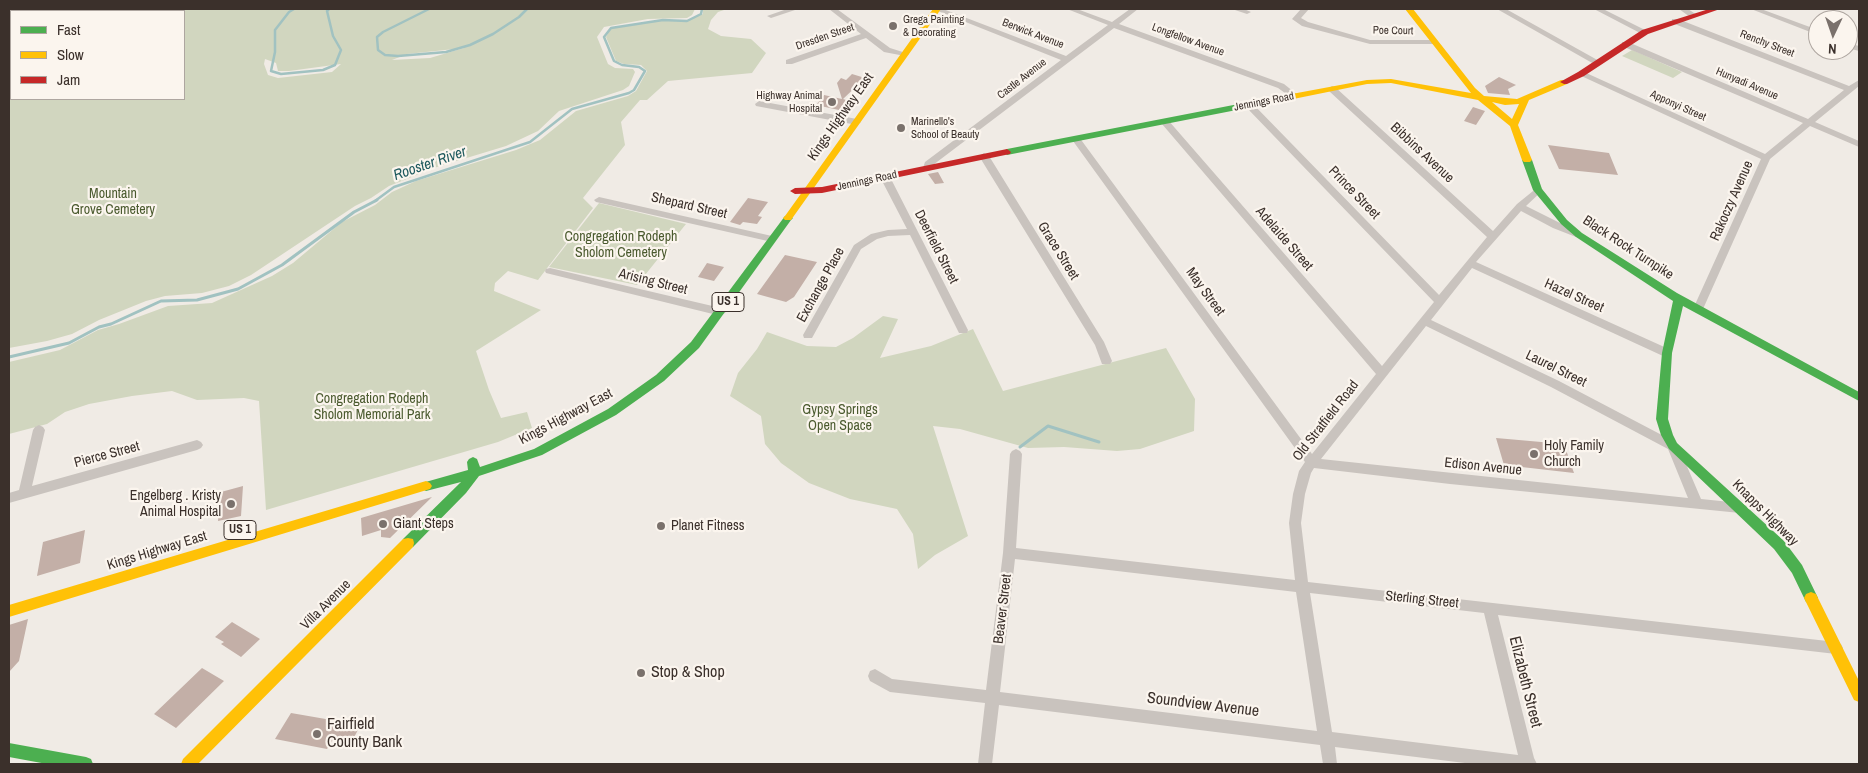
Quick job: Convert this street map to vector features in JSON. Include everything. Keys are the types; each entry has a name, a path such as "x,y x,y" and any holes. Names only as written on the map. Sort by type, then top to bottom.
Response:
{"main road":[{"name":"Kings Highway East","path":"362,493 538,452 612,412 660,378 695,345 715,311 900,53 927,9"},
{"name":"Kings Highway East","path":"900,53 937,9"},
{"name":"Black Rock Turnpike","path":"1409,9 1472,90 1514,125 1538,190 1564,222 1578,235 1679,299 1859,397"},
{"name":"Jennings Road","path":"800,192 1367,82 1391,81 1505,102 1525,100 1581,74 1644,32 1675,21 1688,12 1716,9"},
{"path":"1514,125 1525,100"},
{"name":"Knapps Highway","path":"1679,299 1667,353 1662,418 1666,435 1673,446 1779,545 1797,569 1859,695"},
{"name":"Kings Highway East","path":"552,431 608,403 652,371 686,336 715,311"},
{"name":"Kings Highway East","path":"9,611 402,492 474,468 516,447"},
{"name":"Villa Avenue","path":"188,764 373,579 474,468"},
{"name":"Kings Highway East","path":"9,600 338,500"},
{"path":"9,750 86,764"}],"street":[{"path":"771,16 794,9"},
{"path":"833,9 887,50 900,53"},
{"name":"Berwick Avenue","path":"937,9 1065,59"},
{"name":"Longfellow Avenue","path":"1071,9 1281,86 1295,96"},
{"name":"Castle Avenue","path":"928,168 928,164 1065,59 1134,9"},
{"path":"1236,9 1247,12"},
{"name":"Poe Court","path":"1305,9 1296,19 1305,24 1370,42 1434,42"},
{"path":"1501,9 1597,62"},
{"path":"1598,9 1644,32"},
{"path":"1755,9 1808,29"},
{"name":"Renchy Street","path":"1675,21 1850,89"},
{"name":"Dresden Street","path":"790,62 867,35"},
{"name":"Hunyadi Avenue","path":"1625,44 1859,144"},
{"name":"Apponyi Street","path":"1581,74 1766,158"},
{"name":"Rakoczy Avenue","path":"1698,309 1766,158 1859,82"},
{"name":"Bibbins Avenue","path":"1332,89 1493,237"},
{"path":"760,104 852,121"},
{"name":"Prince Street","path":"1249,105 1439,301"},
{"name":"Adelaide Street","path":"1165,122 1382,374"},
{"name":"May Street","path":"1076,138 1312,463"},
{"name":"Grace Street","path":"984,156 1100,345 1106,361"},
{"name":"Deerfield Street","path":"885,177 963,330"},
{"name":"Old Stratfield Road","path":"1330,764 1302,587 1295,524 1301,480 1305,470 1470,263 1520,206 1538,190"},
{"name":"Shepard Street","path":"599,200 767,238"},
{"path":"1520,206 1556,226 1578,235"},
{"name":"Exchange Place","path":"808,335 857,247 874,236 888,233 913,232"},
{"name":"Hazel Street","path":"1470,263 1667,353"},
{"name":"Arising Street","path":"550,271 715,311"},
{"name":"Laurel Street","path":"1424,321 1572,393 1673,446"},
{"path":"24,493 38,430"},
{"name":"Pierce Street","path":"9,498 198,445"},
{"name":"Knapps Highway","path":"1673,446 1696,503"},
{"name":"Beaver Street","path":"985,764 1009,553 1016,454"},
{"name":"Edison Avenue","path":"1312,463 1740,508"},
{"name":"Sterling Street","path":"1009,553 1836,648"},
{"name":"Elizabeth Street","path":"1489,608 1529,764"},
{"name":"Soundview Avenue","path":"875,676 890,685 1529,764"}],"green space":[{"name":"Mountain Grove Cemetery","path":"9,9 695,9 692,15 687,18 648,19 604,27 597,37 608,64 615,68 633,69 635,72 629,86 623,90 559,111 538,131 506,146 437,167 389,186 355,206 251,275 229,286 202,293 165,296 146,301 99,320 72,334 9,348","holes":["464,48 430,58 392,60 407,54","265,59 276,63 278,71 341,64 332,72 278,78 268,75 264,64"]},
{"name":"Congregation Rodeph Sholom Memorial Park","path":"703,9 727,9 718,12 711,20 708,29 721,36 751,39 766,53 752,73 668,81 647,100 640,100 621,122 625,145 583,198 593,208 538,280 508,271 495,283 494,291 541,310 476,351 501,418 527,412 532,428 498,442 266,510 259,401 244,398 197,400 172,391 132,396 89,404 65,412 47,424 9,434 9,362 60,350 98,330 168,306 212,303 272,276 293,263 342,222 375,205 392,192 416,181 516,150 540,140 576,111 628,96 636,91 647,71 641,65 624,64 616,61 606,37 611,28 663,20 686,21 703,14"},
{"path":"1632,50 1682,72 1673,78 1622,56"},
{"name":"Congregation Rodeph Sholom Cemetery","path":"599,203 686,224 637,285 549,267"},
{"name":"Gypsy Springs Open Space","path":"883,316 898,319 880,358 931,346 973,329 1003,391 1166,348 1195,399 1194,431 1140,449 1117,451 1064,447 1028,448 960,429 933,426 968,536 935,555 918,569 913,534 897,509 850,499 809,483 781,463 765,444 761,416 730,396 738,373 757,349 767,332 807,346 836,347 853,338"}],"building":[{"path":"852,74 865,78 843,99 846,100 839,110 816,105 824,95 842,99 837,83 841,78 846,80"},
{"path":"1499,77 1516,85 1508,89 1510,95 1488,93 1485,86"},
{"path":"1473,107 1485,111 1476,125 1464,121"},
{"path":"1548,145 1609,153 1618,175 1559,169"},
{"path":"938,172 944,183 935,184 928,174"},
{"path":"748,198 768,202 758,216 762,217 757,224 743,222 740,225 730,222"},
{"path":"785,255 817,262 794,297 786,302 757,294"},
{"path":"707,263 724,267 714,281 698,277"},
{"name":"Holy Family Church","path":"1496,438 1564,444 1574,473 1504,465"},
{"name":"Engelberg . Kristy Animal Hospital","path":"243,486 241,516 218,521 221,492"},
{"name":"Giant Steps","path":"432,497 390,538 381,537 381,530 362,536 361,518"},
{"path":"85,530 80,563 37,576 43,542"},
{"path":"28,619 19,661 9,672 9,625"},
{"path":"232,622 260,639 241,657 221,644 224,642 215,637"},
{"path":"202,668 224,681 176,728 154,714"},
{"name":"Fairfield County Bank","path":"291,713 343,722 341,725 359,728 350,745 332,741 327,749 275,739"}],"waterway":[{"name":"Rooster River","path":"294,9 289,12 275,30 275,52 271,71 281,74 323,70 335,65 341,50 333,36 327,11 329,9"},
{"name":"Rooster River","path":"429,9 383,32 377,37 378,50 385,55 398,56 446,52 470,45 493,34 519,17 527,9"},
{"name":"Rooster River","path":"375,201 394,187 530,142 572,109 629,93 634,90 645,71 639,67 622,65 614,61 604,37 611,28 663,20 687,21 701,14 702,9"},
{"name":"Rooster River","path":"9,357 69,343 99,327 111,324 161,301 197,300 238,289 282,265 354,212 377,200"},
{"path":"1020,447 1048,426 1099,442"}],"traffic: fast":[{"path":"1007,152 1254,104"},
{"path":"1527,160 1538,190 1564,222 1579,235 1673,296 1859,397"},
{"path":"426,486 475,473 538,452 612,412 660,378 695,345 788,218"},
{"path":"1679,299 1667,353 1662,419 1667,435 1673,446 1779,545 1797,569 1811,598"},
{"path":"408,543 462,489 475,473 473,462"},
{"path":"9,750 86,764"}],"traffic: slow":[{"path":"788,218 937,9"},
{"path":"1409,9 1472,90 1514,125 1527,160"},
{"path":"1254,104 1367,82 1391,81 1505,102 1518,102 1564,82"},
{"path":"1514,125 1525,100"},
{"path":"9,611 426,486"},
{"path":"188,764 408,543"},
{"path":"1811,598 1859,695"}],"traffic: jam":[{"path":"1564,82 1581,74 1645,32 1716,9"},
{"path":"795,191 822,190 1007,152"}],"place":[{"name":"Grega Painting & Decorating","path":"893,26"},
{"name":"Highway Animal Hospital","path":"832,102"},
{"name":"Marinello's School of Beauty","path":"901,128"},
{"name":"Holy Family Church","path":"1534,454"},
{"name":"Engelberg . Kristy Animal Hospital","path":"231,504"},
{"name":"Giant Steps","path":"383,524"},
{"name":"Planet Fitness","path":"661,526"},
{"name":"Stop & Shop","path":"641,673"},
{"name":"Fairfield County Bank","path":"317,734"}]}
